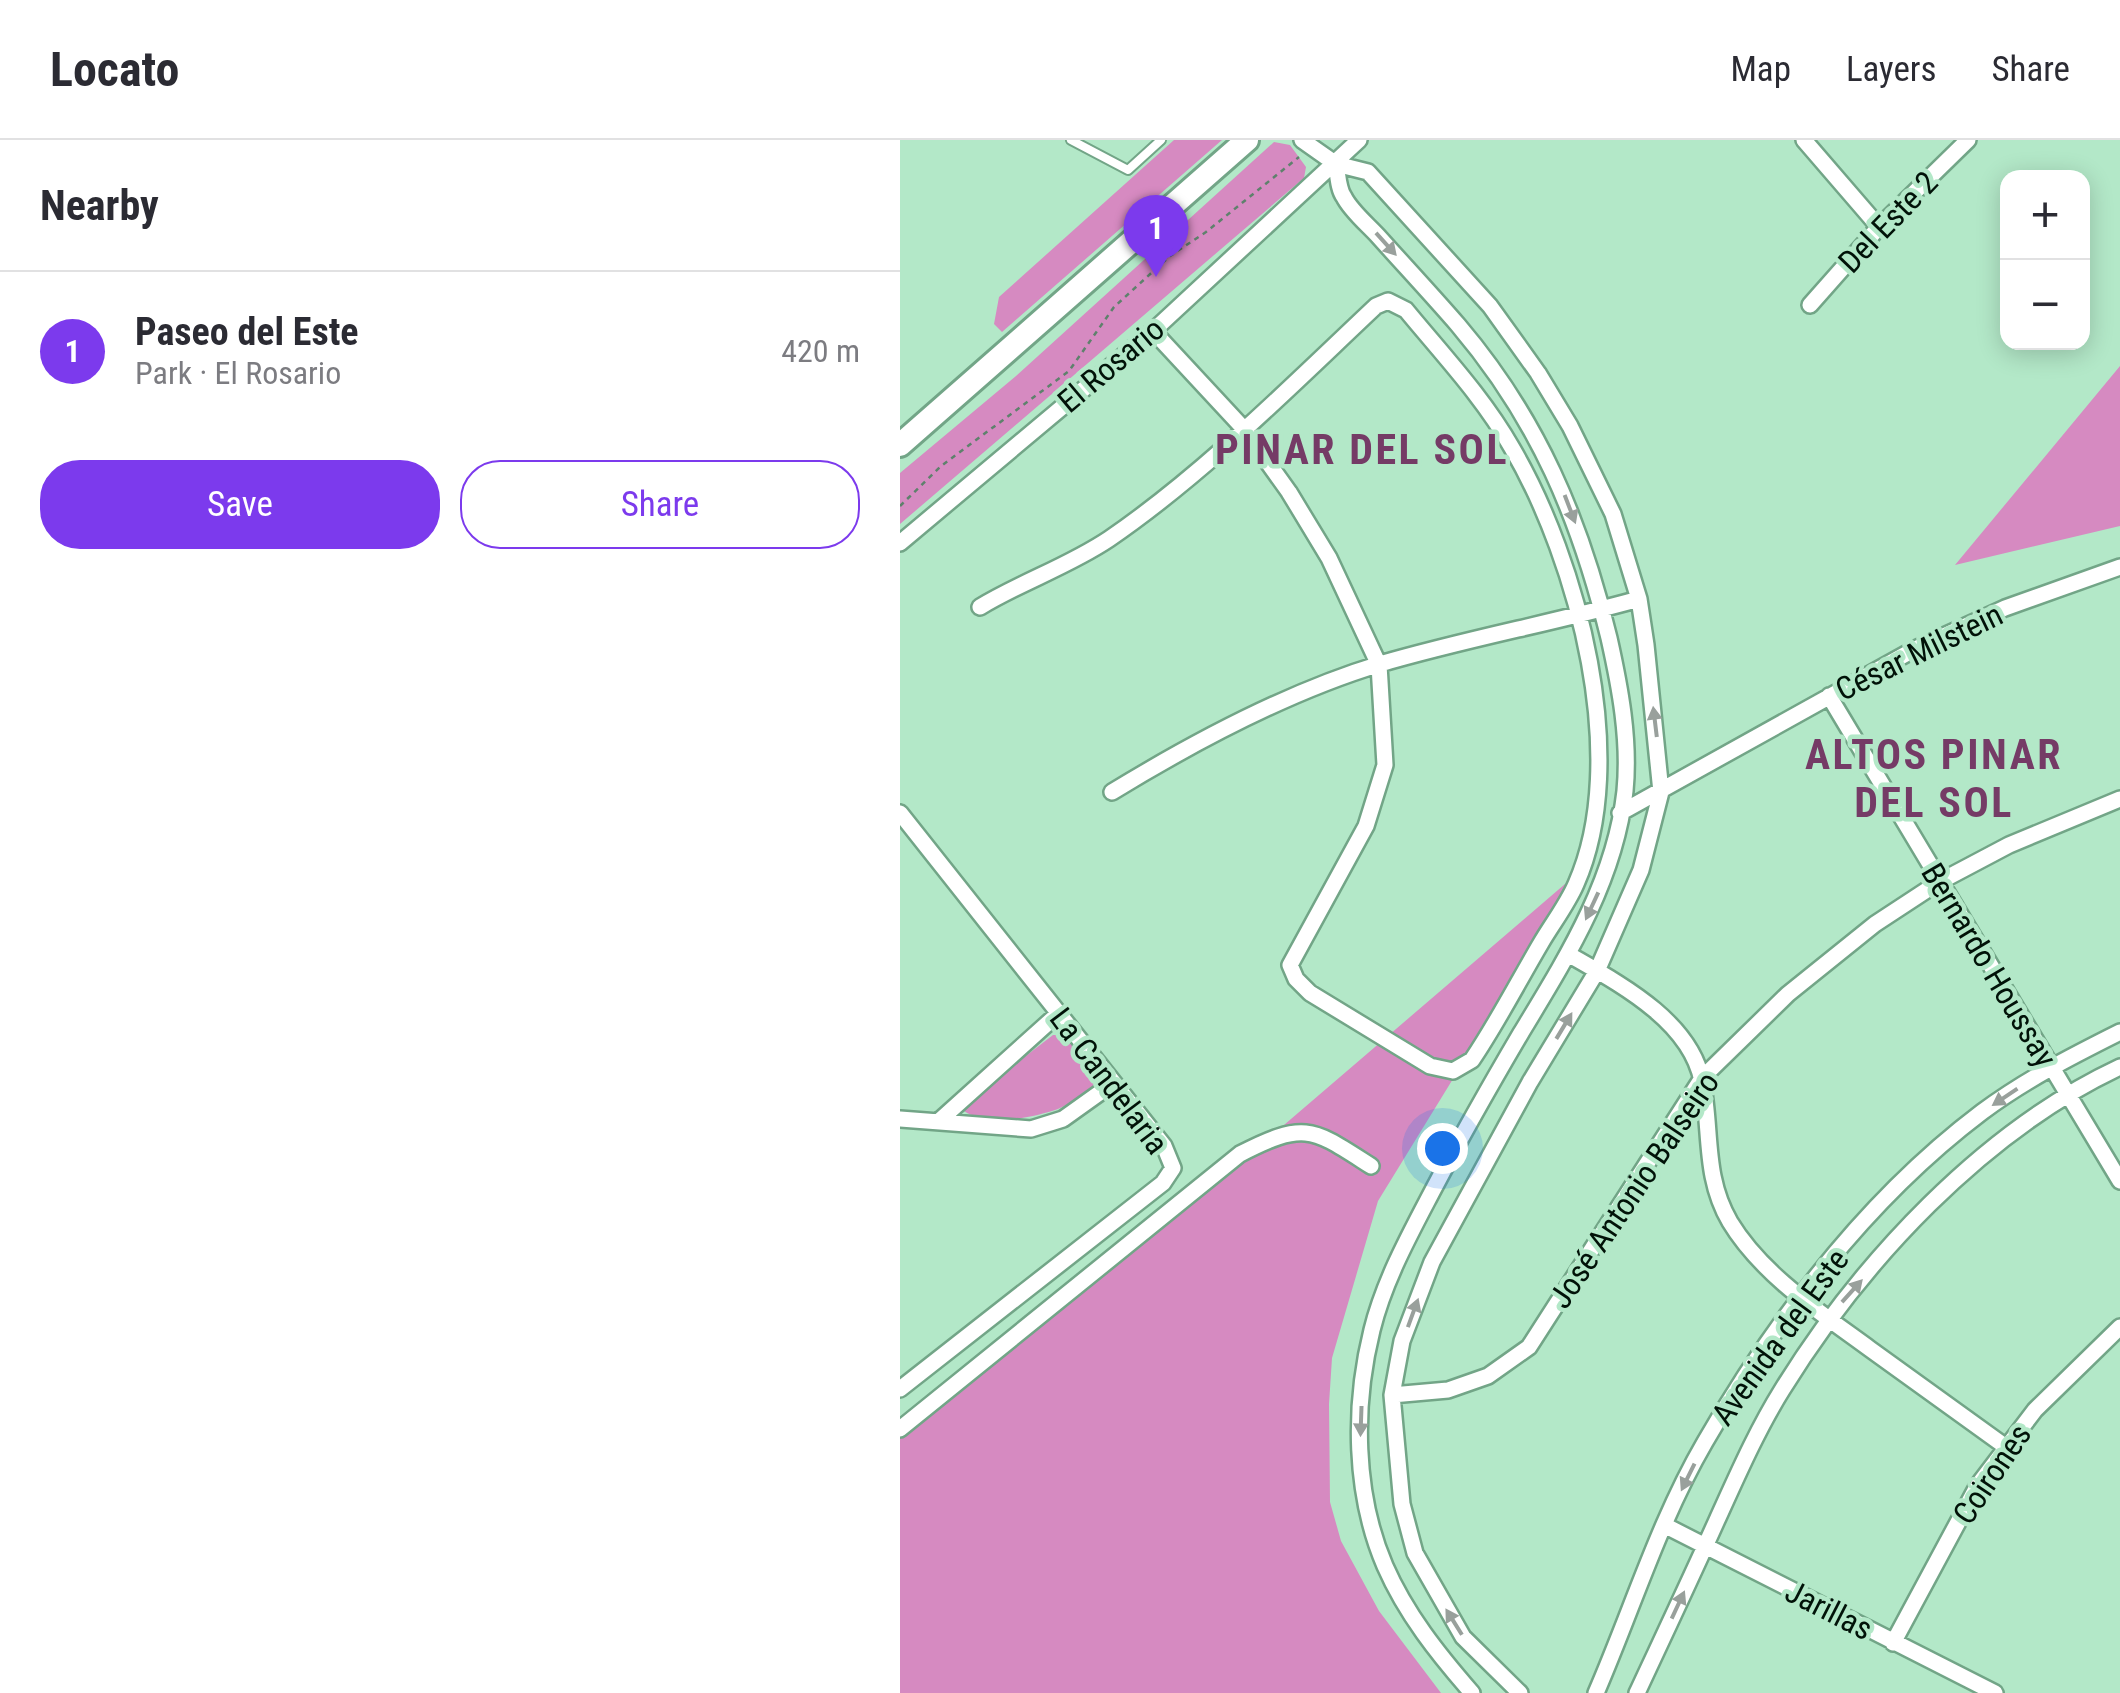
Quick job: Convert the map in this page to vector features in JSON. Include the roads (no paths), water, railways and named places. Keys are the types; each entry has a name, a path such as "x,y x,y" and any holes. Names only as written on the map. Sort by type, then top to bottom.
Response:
{"main road":[{"path":"900,445 1247,140"}],"street":[{"name":"El Rosario","path":"900,542 1153,331 1360,140"},
{"path":"1804,140 1878,227"},
{"name":"Del Este 2","path":"1810,305 1878,227 1968,140"},
{"path":"1306,143 1336,164 1368,172 1490,306 1570,426 1607,500 1639,600 1661,792 1641,870 1597,971 1530,1082 1432,1262 1402,1341 1392,1395 1402,1504 1415,1553 1463,1637 1520,1693"},
{"path":"1336,164 1342,196 1460,327 1501,380 1563,490 1588,553 1616,667 1626,753 1610,862 1568,954 1400,1252 1372,1330 1361,1400 1360,1456 1368,1519 1384,1565 1404,1605 1472,1693"},
{"path":"980,607 1108,540 1244,429 1376,306 1388,301 1406,310 1486,406 1540,501 1578,616 1589,660 1600,740 1598,798 1576,885 1472,1060 1452,1071 1430,1066 1296,980 1290,965 1366,826 1385,765 1379,664 1330,558 1289,492 1244,429 1153,331"},
{"name":"César Milstein","path":"1620,813 1915,650 2005,608 2120,567"},
{"path":"1112,792 1158,764 1263,712 1379,664 1639,600"},
{"name":"Bernardo Houssay","path":"1829,696 2120,1181"},
{"name":"José Antonio Balseiro","path":"1392,1395 1448,1390 1488,1376 1529,1347 1702,1078 1830,958 1939,882 2009,845 2120,798"},
{"name":"La Candelaria","path":"900,813 1164,1146 1173,1168 1163,1183 900,1389"},
{"path":"1568,954 1648,1002 1679,1034 1702,1078 1709,1167 1729,1220 1757,1259 1830,1319 2006,1447"},
{"path":"939,1120 1059,1013"},
{"name":"Avenida del Este","path":"1596,1693 1664,1525 1704,1443 1801,1296 1876,1209 1936,1150 1983,1112 2049,1068 2120,1032"},
{"name":"Avenida del Este","path":"1637,1693 1780,1392 1830,1319 1944,1190 2031,1116 2120,1067"},
{"path":"900,1119 1031,1129 1063,1120 1112,1084"},
{"path":"900,1429 1240,1154 1277,1135 1318,1133 1372,1166"},
{"name":"Coirones","path":"1893,1644 1978,1485 2035,1410 2120,1327"},
{"name":"Jarillas","path":"1664,1525 1994,1693"}],"lane":[{"path":"1072,140 1128,170 1161,140"}],"place":[{"name":"Paseo del Este","path":"1156,277"}],"district":[{"name":"PINAR DEL SOL","path":"1362,449"},
{"name":"ALTOS PINAR DEL SOL","path":"1934,778"}]}
